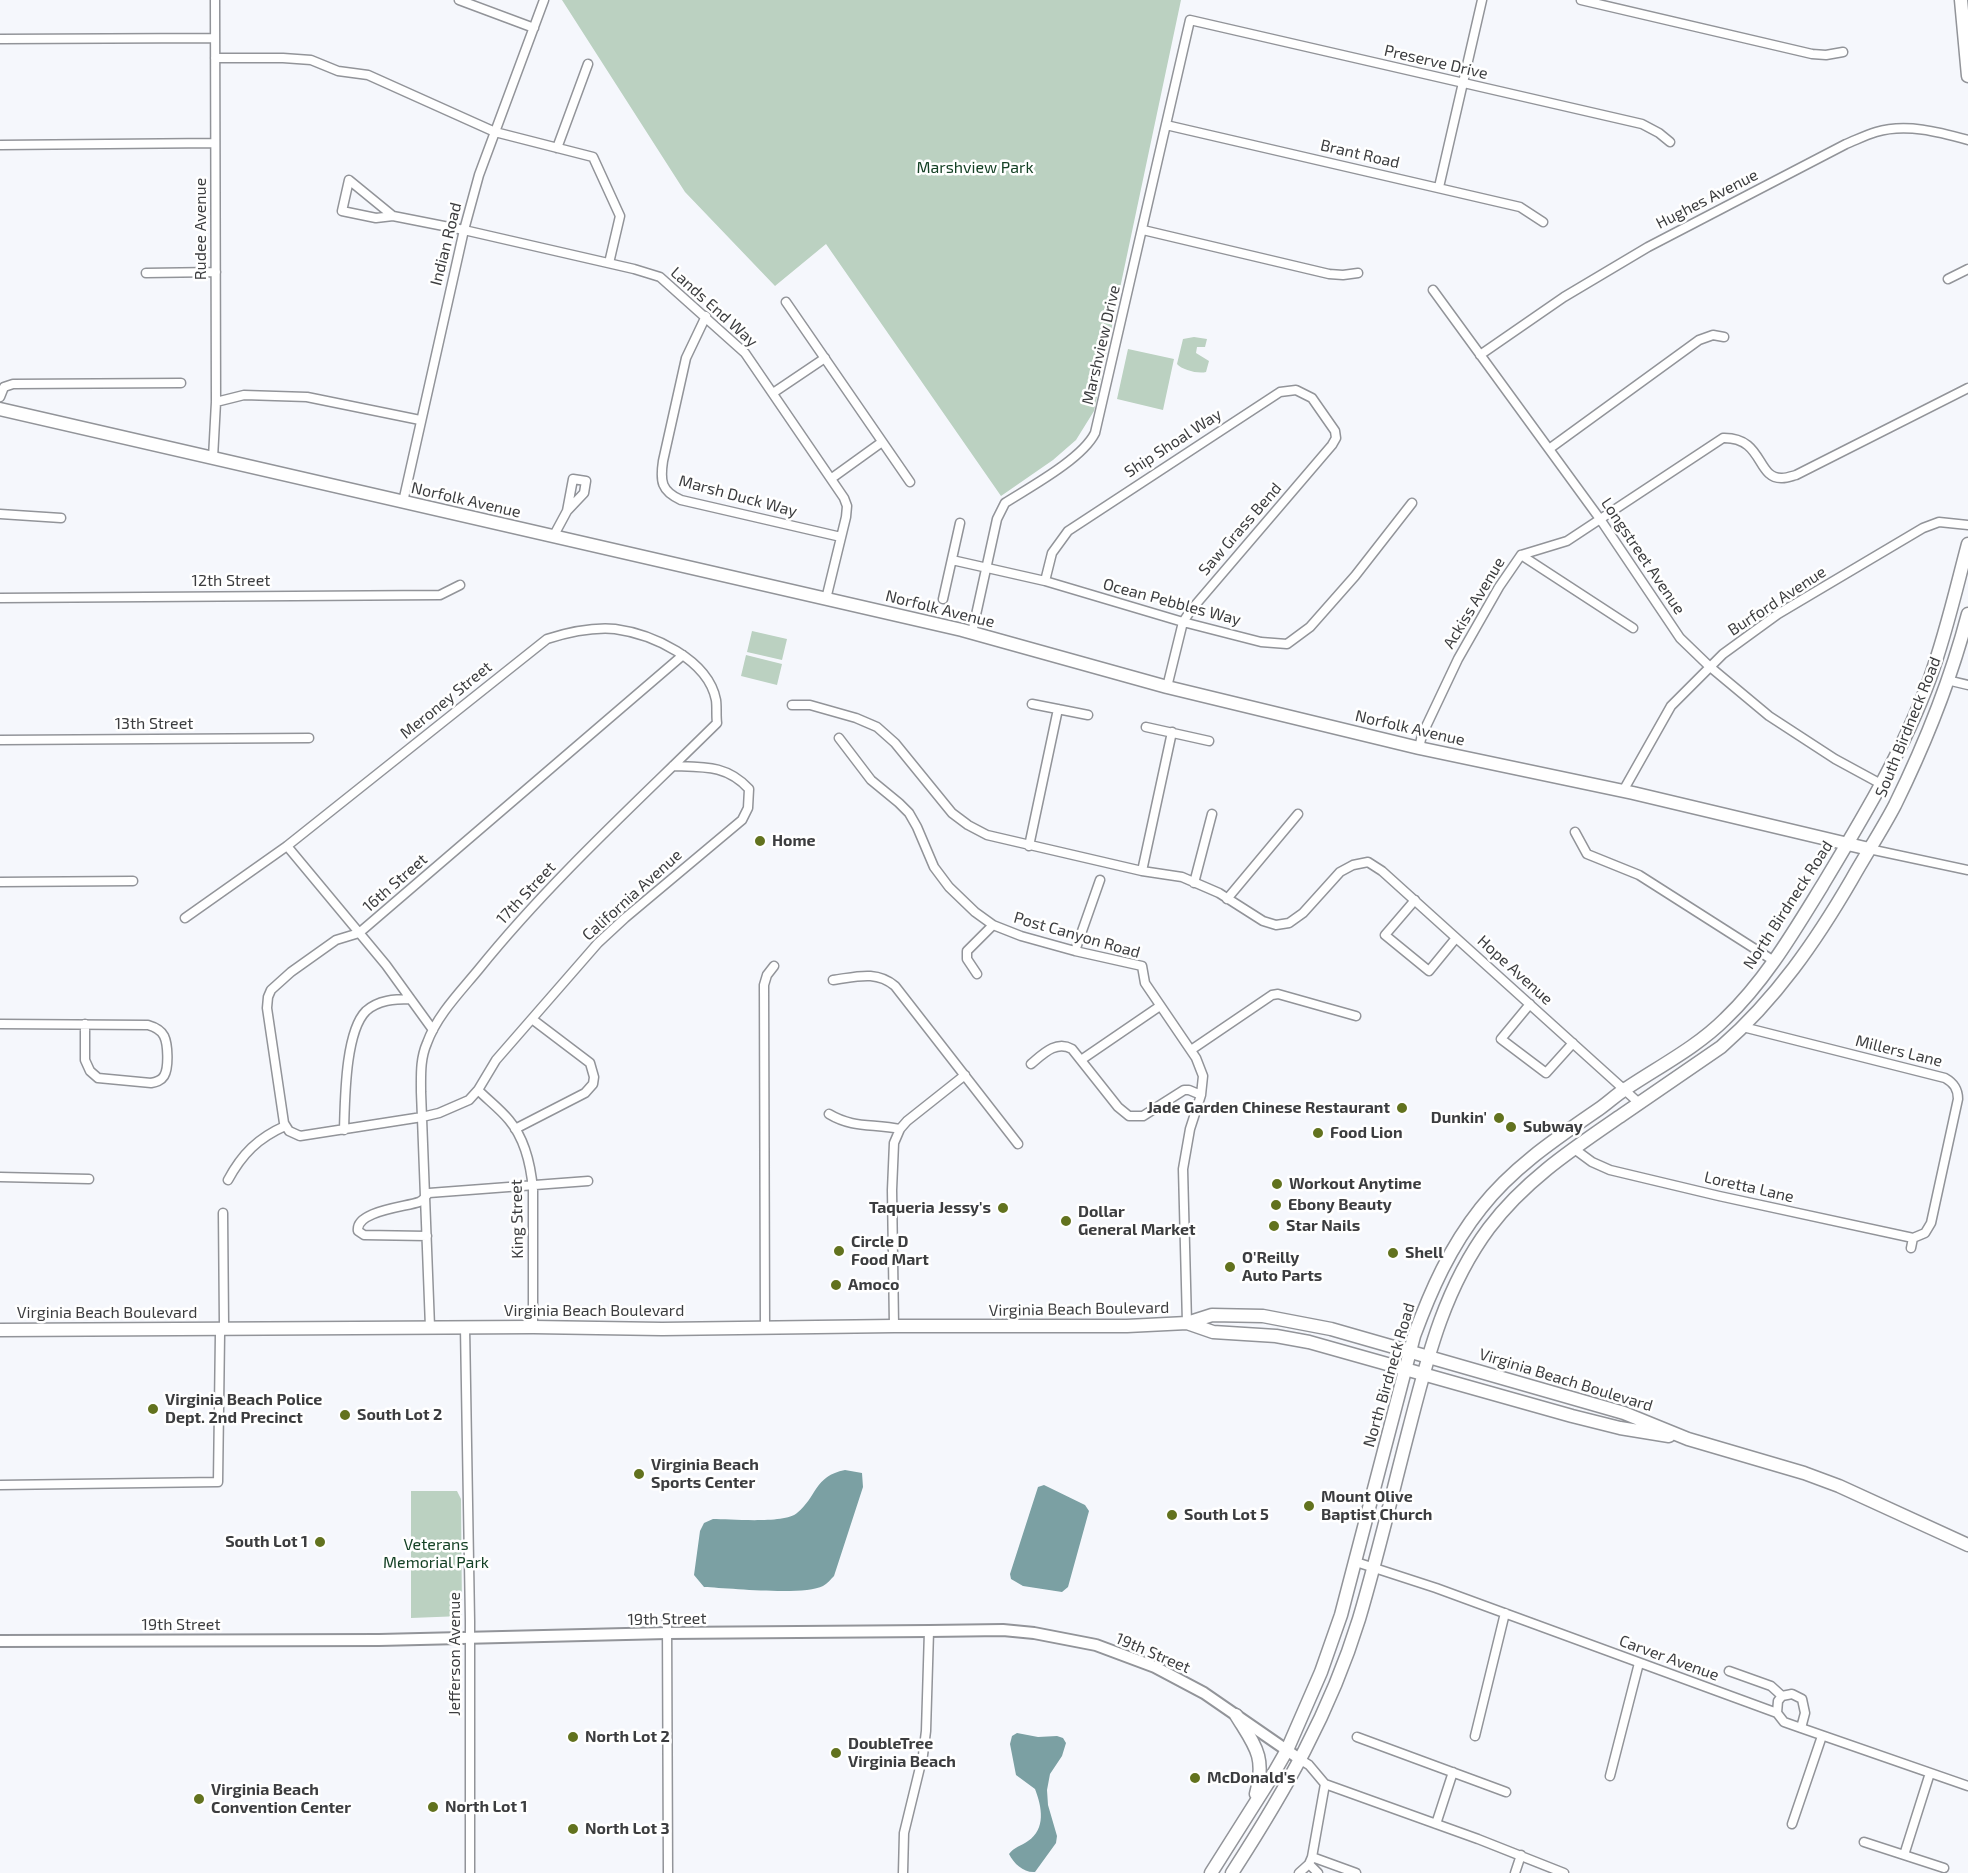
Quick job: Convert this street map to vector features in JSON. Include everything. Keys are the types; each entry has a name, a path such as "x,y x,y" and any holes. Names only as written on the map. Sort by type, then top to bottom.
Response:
{"main road":[{"path":"1961,0 1968,76"},
{"name":"Norfolk Avenue","path":"0,409 972,633 1167,687 1419,748 1623,791 1869,849"},
{"name":"South Birdneck Road","path":"1848,844 1902,745 1930,678 1945,633 1968,544"},
{"name":"South Birdneck Road","path":"1869,849 1900,794 1947,680 1968,614"},
{"name":"North Birdneck Road","path":"1211,1873 1287,1750 1321,1672 1356,1562 1410,1351 1430,1293 1467,1227 1498,1189 1558,1137 1723,1022 1748,995 1774,961 1848,844"},
{"name":"North Birdneck Road","path":"1232,1873 1301,1760 1324,1712 1345,1659 1373,1568 1438,1322 1461,1270 1491,1225 1511,1202 1540,1175 1573,1148 1721,1047 1743,1027 1776,991 1803,956 1827,921 1869,849"},
{"name":"Virginia Beach Boulevard","path":"0,1330 1127,1326 1187,1323 1212,1315 1271,1317 1330,1329 1624,1413 1688,1439 1804,1473 1839,1486 1968,1545"},
{"name":"Virginia Beach Boulevard","path":"1187,1323 1213,1332 1276,1336 1303,1341 1620,1428 1688,1439"},
{"path":"1236,1714 1260,1759 1261,1777 1253,1806"}],"street":[{"name":"Rudee Avenue","path":"213,458 216,402 215,0"},
{"path":"459,0 534,28"},
{"name":"Indian Road","path":"403,502 464,230 479,176 544,0"},
{"path":"1439,187 1482,0"},
{"path":"1581,0 1812,54 1826,55 1843,52"},
{"name":"Preserve Drive","path":"1190,20 1642,124 1670,142"},
{"name":"Marshview Drive","path":"972,633 1001,508 1005,503 1077,455 1091,441 1095,433 1190,20"},
{"path":"0,39 215,38"},
{"path":"215,58 310,60 338,71 368,75 495,132 593,157 620,216 609,263"},
{"path":"557,148 588,63"},
{"name":"Brant Road","path":"1166,125 1520,207 1543,222"},
{"name":"Hughes Avenue","path":"1480,354 1564,297 1648,247 1846,144 1877,131 1891,129 1927,130 1968,140"},
{"path":"0,145 215,143"},
{"name":"Lands End Way","path":"393,216 349,180 342,211 376,218 393,216 464,230 660,277 705,316 745,353 832,478 847,506 826,599"},
{"path":"1143,230 1329,274 1343,276 1358,273"},
{"path":"1948,279 1968,268"},
{"path":"146,273 216,272"},
{"name":"Longstreet Avenue","path":"1432,290 1600,519 1680,638 1709,666 1769,716 1834,759 1881,784"},
{"path":"786,302 910,482"},
{"name":"Marsh Duck Way","path":"705,316 686,358 663,461 664,488 670,495 681,500 841,537"},
{"path":"1549,449 1699,340 1724,336"},
{"path":"773,393 825,358"},
{"path":"0,397 4,387 13,384 181,383"},
{"name":"Ackiss Avenue","path":"1419,748 1422,735 1453,668 1499,587 1521,555 1567,541 1723,438 1736,439 1749,446 1769,474 1780,478 1796,475 1968,388"},
{"name":"Ship Shoal Way","path":"1045,581 1052,553 1068,531 1281,392 1296,390 1312,398 1335,431"},
{"path":"216,402 244,395 307,397 420,420"},
{"name":"Saw Grass Bend","path":"1167,687 1183,622 1205,592 1332,445 1336,438 1335,431"},
{"path":"832,478 882,442"},
{"name":"Ocean Pebbles Way","path":"952,560 1045,581 1183,622 1261,642 1287,644 1310,627 1334,600 1412,503"},
{"path":"553,537 567,511"},
{"path":"0,514 61,518"},
{"name":"Burford Avenue","path":"1623,791 1671,706 1709,666 1753,631 1923,528 1939,522 1968,525"},
{"path":"943,599 960,523"},
{"path":"1521,555 1633,628"},
{"name":"12th Street","path":"0,598 440,595 460,585"},
{"name":"Meroney Street","path":"185,918 287,846 547,639 580,630 614,629 651,639 683,655 697,665 716,699 717,723"},
{"name":"16th Street","path":"285,1126 267,1008 271,990 291,972 336,940 359,933 683,655"},
{"path":"1947,680 1968,685"},
{"path":"1032,704 1088,715"},
{"path":"792,705 810,705 856,718 877,727 895,743 952,813 987,835 1142,871 1182,877 1227,899 1298,814"},
{"path":"1029,846 1058,709"},
{"name":"17th Street","path":"430,1327 421,1069 425,1049 433,1030 508,933 542,895 717,723"},
{"path":"1146,727 1209,741"},
{"path":"1142,871 1172,732"},
{"name":"13th Street","path":"0,740 309,738"},
{"name":"Post Canyon Road","path":"838,738 871,780 909,813 934,867 949,887 975,912 993,925 1021,936 1142,966 1145,983 1160,1006"},
{"name":"California Avenue","path":"478,1090 496,1060 598,943 742,820 748,808 749,789 739,778 711,767 673,766"},
{"path":"1194,883 1212,814"},
{"path":"1575,832 1587,854 1639,876 1774,961"},
{"path":"287,846 359,933 433,1030"},
{"path":"1869,849 1968,870"},
{"name":"Hope Avenue","path":"1227,899 1263,921 1276,925 1289,923 1303,913 1340,872 1353,865 1368,862 1382,871 1639,1103"},
{"path":"1075,951 1100,880"},
{"path":"0,882 133,881"},
{"path":"1414,900 1385,935 1429,971 1456,938"},
{"path":"977,974 966,959 967,951 993,925"},
{"path":"765,1328 764,985 767,975 774,966"},
{"path":"833,980 875,975 890,981 1018,1144"},
{"path":"1191,1050 1272,995 1278,994 1356,1016"},
{"path":"344,1130 347,1076 359,1020 370,1008 380,1003 410,999"},
{"path":"1530,1004 1501,1039 1546,1073 1574,1043"},
{"path":"1081,1060 1160,1006 1200,1065 1203,1076 1202,1095 1190,1129 1183,1169 1187,1323"},
{"path":"515,1129 585,1093 593,1084 594,1077 590,1063 532,1019"},
{"path":"0,1024 86,1024 148,1025 160,1031 166,1041 166,1071 160,1080 151,1083 98,1078 90,1071 86,1060 86,1024"},
{"name":"Millers Lane","path":"1743,1027 1945,1078 1955,1086 1958,1099 1931,1223 1925,1233 1913,1238"},
{"path":"1031,1064 1049,1049 1061,1045 1072,1049 1118,1107 1129,1116 1143,1116 1184,1090 1202,1095"},
{"path":"894,1326 892,1190 894,1143 900,1129 907,1121 965,1075"},
{"path":"228,1180 253,1145 285,1126 300,1136 422,1117 469,1100 478,1090"},
{"name":"King Street","path":"478,1090 509,1119 526,1153 532,1185 533,1327"},
{"path":"829,1114 849,1124 900,1129"},
{"name":"Loretta Lane","path":"1573,1148 1592,1162 1610,1170 1913,1238"},
{"path":"0,1177 89,1179"},
{"path":"427,1236 364,1235 358,1231 357,1226 360,1221 387,1209 421,1202 429,1193 588,1181"},
{"path":"1498,1189 1511,1202"},
{"path":"0,1485 218,1482 223,1214"},
{"path":"1911,1248 1913,1238"},
{"name":"Jefferson Avenue","path":"465,1327 470,1638 470,1873"},
{"name":"Carver Avenue","path":"1356,1562 1505,1613 1778,1713 1784,1722 1968,1786"},
{"path":"1475,1736 1505,1613"},
{"path":"667,1620 668,1873"},
{"name":"19th Street","path":"0,1641 379,1640 667,1633 1003,1630 1045,1635 1096,1645 1122,1653 1204,1693 1301,1760"},
{"path":"903,1873 904,1833 923,1755 926,1731 930,1631"},
{"path":"1610,1776 1639,1663"},
{"path":"1729,1671 1771,1686 1782,1696"},
{"path":"1778,1713 1778,1701 1782,1696 1792,1694 1802,1699 1805,1713 1801,1728"},
{"path":"1792,1824 1822,1736"},
{"path":"1357,1737 1506,1792"},
{"path":"1301,1760 1309,1765 1324,1784 1521,1855 1564,1873"},
{"path":"1436,1824 1453,1773"},
{"path":"1904,1855 1930,1773"},
{"path":"1299,1873 1311,1860 1324,1784"},
{"path":"1864,1842 1944,1868"},
{"path":"1515,1873 1521,1855"},
{"path":"1311,1860 1318,1873"},
{"path":"1311,1860 1356,1873"}],"green space":[{"name":"Marshview Park","path":"562,0 1181,0 1094,411 1076,440 1053,460 1001,496 826,244 775,286 685,192"},
{"path":"1194,337 1207,339 1205,347 1197,347 1196,353 1209,361 1206,372 1190,371 1177,364 1183,339"},
{"path":"1128,349 1174,359 1163,410 1117,399"},
{"path":"752,631 787,639 782,660 747,652"},
{"path":"746,655 782,664 777,685 741,676"},
{"name":"Veterans Memorial Park","path":"411,1491 457,1491 461,1499 462,1616 411,1618"}],"water":[{"path":"845,1470 862,1473 863,1487 834,1576 824,1585 800,1591 704,1587 694,1575 700,1531 704,1523 713,1519 770,1520 791,1516 804,1507 821,1482"},
{"path":"1044,1485 1085,1505 1089,1511 1068,1587 1062,1592 1023,1586 1011,1579 1010,1574 1038,1487"},
{"path":"1017,1733 1038,1737 1057,1736 1063,1738 1066,1743 1062,1756 1050,1774 1047,1790 1048,1805 1057,1836 1056,1843 1035,1872 1020,1867 1009,1854 1034,1836 1041,1817 1035,1789 1016,1775 1010,1744 1012,1736"}],"place":[{"name":"Home","path":"760,841"},
{"name":"Jade Garden Chinese Restaurant","path":"1402,1108"},
{"name":"Dunkin'","path":"1499,1118"},
{"name":"Subway","path":"1511,1127"},
{"name":"Food Lion","path":"1318,1133"},
{"name":"Workout Anytime","path":"1277,1184"},
{"name":"Ebony Beauty","path":"1276,1205"},
{"name":"Taqueria Jessy's","path":"1003,1208"},
{"name":"Dollar General Market","path":"1066,1221"},
{"name":"Star Nails","path":"1274,1226"},
{"name":"Circle D Food Mart","path":"839,1251"},
{"name":"Shell","path":"1393,1253"},
{"name":"O'Reilly Auto Parts","path":"1230,1267"},
{"name":"Amoco","path":"836,1285"},
{"name":"Virginia Beach Police Dept. 2nd Precinct","path":"153,1409"},
{"name":"South Lot 2","path":"345,1415"},
{"name":"Virginia Beach Sports Center","path":"639,1474"},
{"name":"Mount Olive Baptist Church","path":"1309,1506"},
{"name":"South Lot 5","path":"1172,1515"},
{"name":"South Lot 1","path":"320,1542"},
{"name":"North Lot 2","path":"573,1737"},
{"name":"DoubleTree Virginia Beach","path":"836,1753"},
{"name":"McDonald's","path":"1195,1778"},
{"name":"Virginia Beach Convention Center","path":"199,1799"},
{"name":"North Lot 1","path":"433,1807"},
{"name":"North Lot 3","path":"573,1829"}]}
